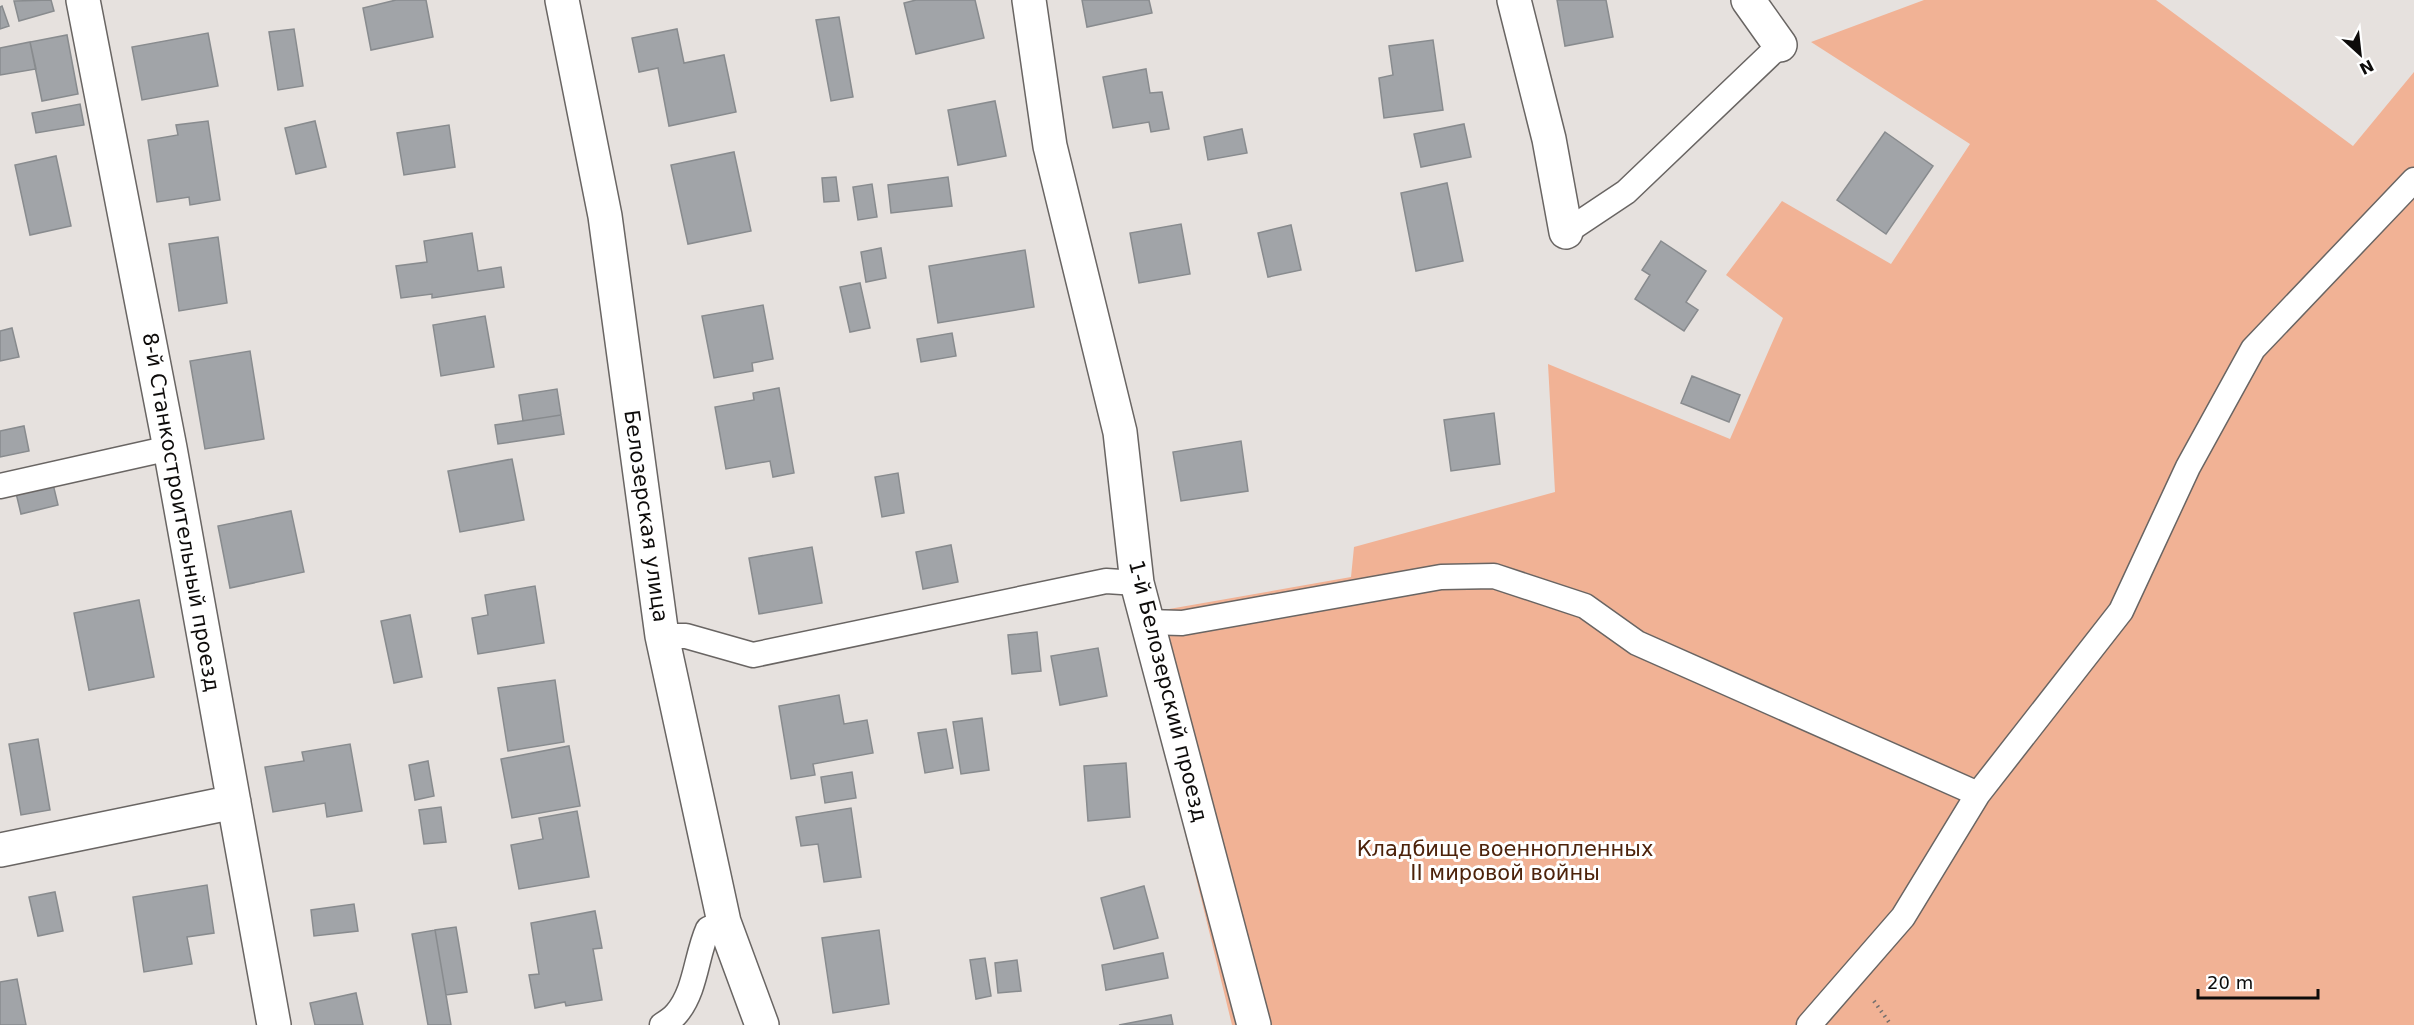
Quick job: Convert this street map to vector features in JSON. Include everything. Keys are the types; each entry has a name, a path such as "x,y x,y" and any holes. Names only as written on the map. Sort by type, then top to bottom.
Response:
{"street":[{"name":"8-й Станкостроительный проезд","path":"82,0 170,448 274,1025"},
{"name":"Белозерская улица","path":"562,0 605,216 662,636 724,922 762,1025"},
{"name":"1-й Белозерский проезд","path":"1029,0 1050,146 1120,432 1137,583 1254,1025"},
{"path":"1514,0 1549,139 1566,232"},
{"path":"1748,0 1780,45"},
{"path":"0,850 234,802"}],"lane":[{"path":"1566,232 1626,192 1780,45"},
{"path":"1809,1025 1903,917 1978,794 2121,611 2188,467 2253,350 2414,180"},
{"path":"0,486 170,448"},
{"path":"1147,622 1182,623 1441,577 1494,576 1586,606 1637,643 1978,794"},
{"path":"662,636 686,636 753,655 1106,581 1137,583"},
{"path":"662,1025 676,1014 689,992 700,946 708,929 724,922"}],"green space":[{"name":"Кладбище военнопленных II мировой войны","path":"1924,0 2156,0 2353,146 2414,72 2414,1025 1232,1025 1134,624 1169,609 1351,577 1354,547 1555,492 1548,364 1730,439 1783,318 1726,275 1782,201 1891,264 1970,144 1811,42"}],"building":[{"path":"51,0 54,11 19,21 14,1"},
{"path":"396,0 426,0 433,37 371,50 363,8"},
{"path":"916,0 975,0 984,38 916,54 904,3"},
{"path":"1082,0 1149,0 1152,13 1087,27"},
{"path":"1557,0 1606,0 1613,37 1565,46"},
{"path":"2,6 9,26 0,29 0,7"},
{"path":"839,17 853,97 831,101 816,20"},
{"path":"294,29 303,86 278,90 269,32"},
{"path":"677,29 684,63 724,55 736,112 669,126 658,68 639,72 632,38"},
{"path":"208,33 218,86 142,100 132,47"},
{"path":"67,35 78,94 42,101 30,42"},
{"path":"1433,40 1443,110 1384,118 1379,78 1393,75 1389,46"},
{"path":"30,42 36,69 0,75 0,48"},
{"path":"1146,69 1150,93 1162,92 1169,129 1151,132 1149,122 1113,128 1103,77"},
{"path":"995,101 1006,156 958,165 948,110"},
{"path":"80,104 84,125 36,133 32,113"},
{"path":"208,121 220,200 190,205 189,197 157,202 148,140 178,135 176,125"},
{"path":"315,121 326,167 296,174 285,128"},
{"path":"1464,124 1471,157 1421,167 1414,134"},
{"path":"449,125 455,167 404,175 397,133"},
{"path":"1242,129 1247,153 1208,160 1204,137"},
{"path":"1885,132 1933,166 1886,234 1837,200"},
{"path":"734,152 751,231 688,244 671,165"},
{"path":"56,156 71,226 30,235 15,165"},
{"path":"836,177 839,201 824,202 822,178"},
{"path":"948,177 952,206 891,213 888,185"},
{"path":"1447,183 1463,261 1416,271 1401,193"},
{"path":"872,184 877,217 858,220 853,187"},
{"path":"1181,224 1190,274 1139,283 1130,233"},
{"path":"1291,225 1301,270 1268,277 1258,233"},
{"path":"472,233 478,271 501,267 504,287 432,298 432,294 401,298 396,266 427,262 424,241"},
{"path":"218,237 227,303 179,311 169,244"},
{"path":"1661,241 1706,271 1686,302 1698,310 1684,331 1635,299 1650,275 1642,270"},
{"path":"881,248 886,278 866,282 861,252"},
{"path":"1025,250 1034,307 938,323 929,266"},
{"path":"860,283 870,328 850,332 840,287"},
{"path":"763,305 773,359 752,363 753,371 714,378 702,316"},
{"path":"485,316 494,367 441,376 433,325"},
{"path":"12,328 19,357 0,361 0,331"},
{"path":"952,333 956,356 921,362 917,339"},
{"path":"250,351 264,439 205,449 190,361"},
{"path":"1692,376 1740,395 1729,422 1681,403"},
{"path":"779,388 794,473 773,477 770,461 726,469 715,407 754,400 753,393"},
{"path":"557,389 561,415 523,421 519,395"},
{"path":"1494,413 1500,464 1451,471 1444,420"},
{"path":"561,415 564,434 498,444 495,425"},
{"path":"24,426 29,451 0,457 0,431"},
{"path":"1241,441 1248,491 1181,501 1173,452"},
{"path":"512,459 524,520 460,532 448,471"},
{"path":"898,473 904,513 882,517 875,477"},
{"path":"53,484 58,505 21,514 16,493"},
{"path":"291,511 304,572 230,588 218,526"},
{"path":"951,545 958,582 923,589 916,552"},
{"path":"812,547 822,603 759,614 749,558"},
{"path":"535,586 544,643 478,654 472,618 488,615 485,595"},
{"path":"139,600 154,677 89,690 74,613"},
{"path":"410,615 422,677 394,683 381,621"},
{"path":"1037,632 1041,671 1012,674 1008,635"},
{"path":"1098,648 1107,696 1060,705 1051,656"},
{"path":"555,680 564,742 508,751 498,688"},
{"path":"839,695 844,724 867,720 873,753 813,764 815,775 791,779 779,706"},
{"path":"982,718 989,770 961,774 953,722"},
{"path":"946,729 953,768 925,773 918,733"},
{"path":"38,739 50,810 21,815 9,744"},
{"path":"350,744 362,811 327,817 325,803 273,812 265,767 304,761 302,752"},
{"path":"569,746 580,806 512,818 501,759"},
{"path":"428,761 434,796 415,800 409,765"},
{"path":"1126,763 1130,817 1088,821 1084,766"},
{"path":"852,772 856,798 825,803 821,777"},
{"path":"441,807 446,842 424,844 419,810"},
{"path":"851,808 861,877 824,882 818,844 801,846 796,817"},
{"path":"577,811 589,877 519,889 511,845 543,839 539,818"},
{"path":"207,885 214,933 187,937 192,964 144,972 133,897"},
{"path":"1144,886 1158,938 1114,949 1101,898"},
{"path":"55,892 63,931 38,936 29,897"},
{"path":"354,904 358,931 314,936 311,910"},
{"path":"595,911 602,948 593,949 602,1000 566,1006 565,1002 535,1008 529,975 539,974 531,923"},
{"path":"456,927 467,992 446,995 435,930"},
{"path":"435,930 451,1025 428,1025 412,934"},
{"path":"879,930 889,1004 833,1013 822,938"},
{"path":"1163,953 1168,978 1106,990 1102,965"},
{"path":"985,958 991,996 976,999 970,960"},
{"path":"1017,960 1021,991 998,993 995,963"},
{"path":"17,979 26,1025 0,1025 0,982"},
{"path":"356,993 363,1025 315,1025 310,1003"},
{"path":"1171,1015 1173,1025 1119,1025"}]}
